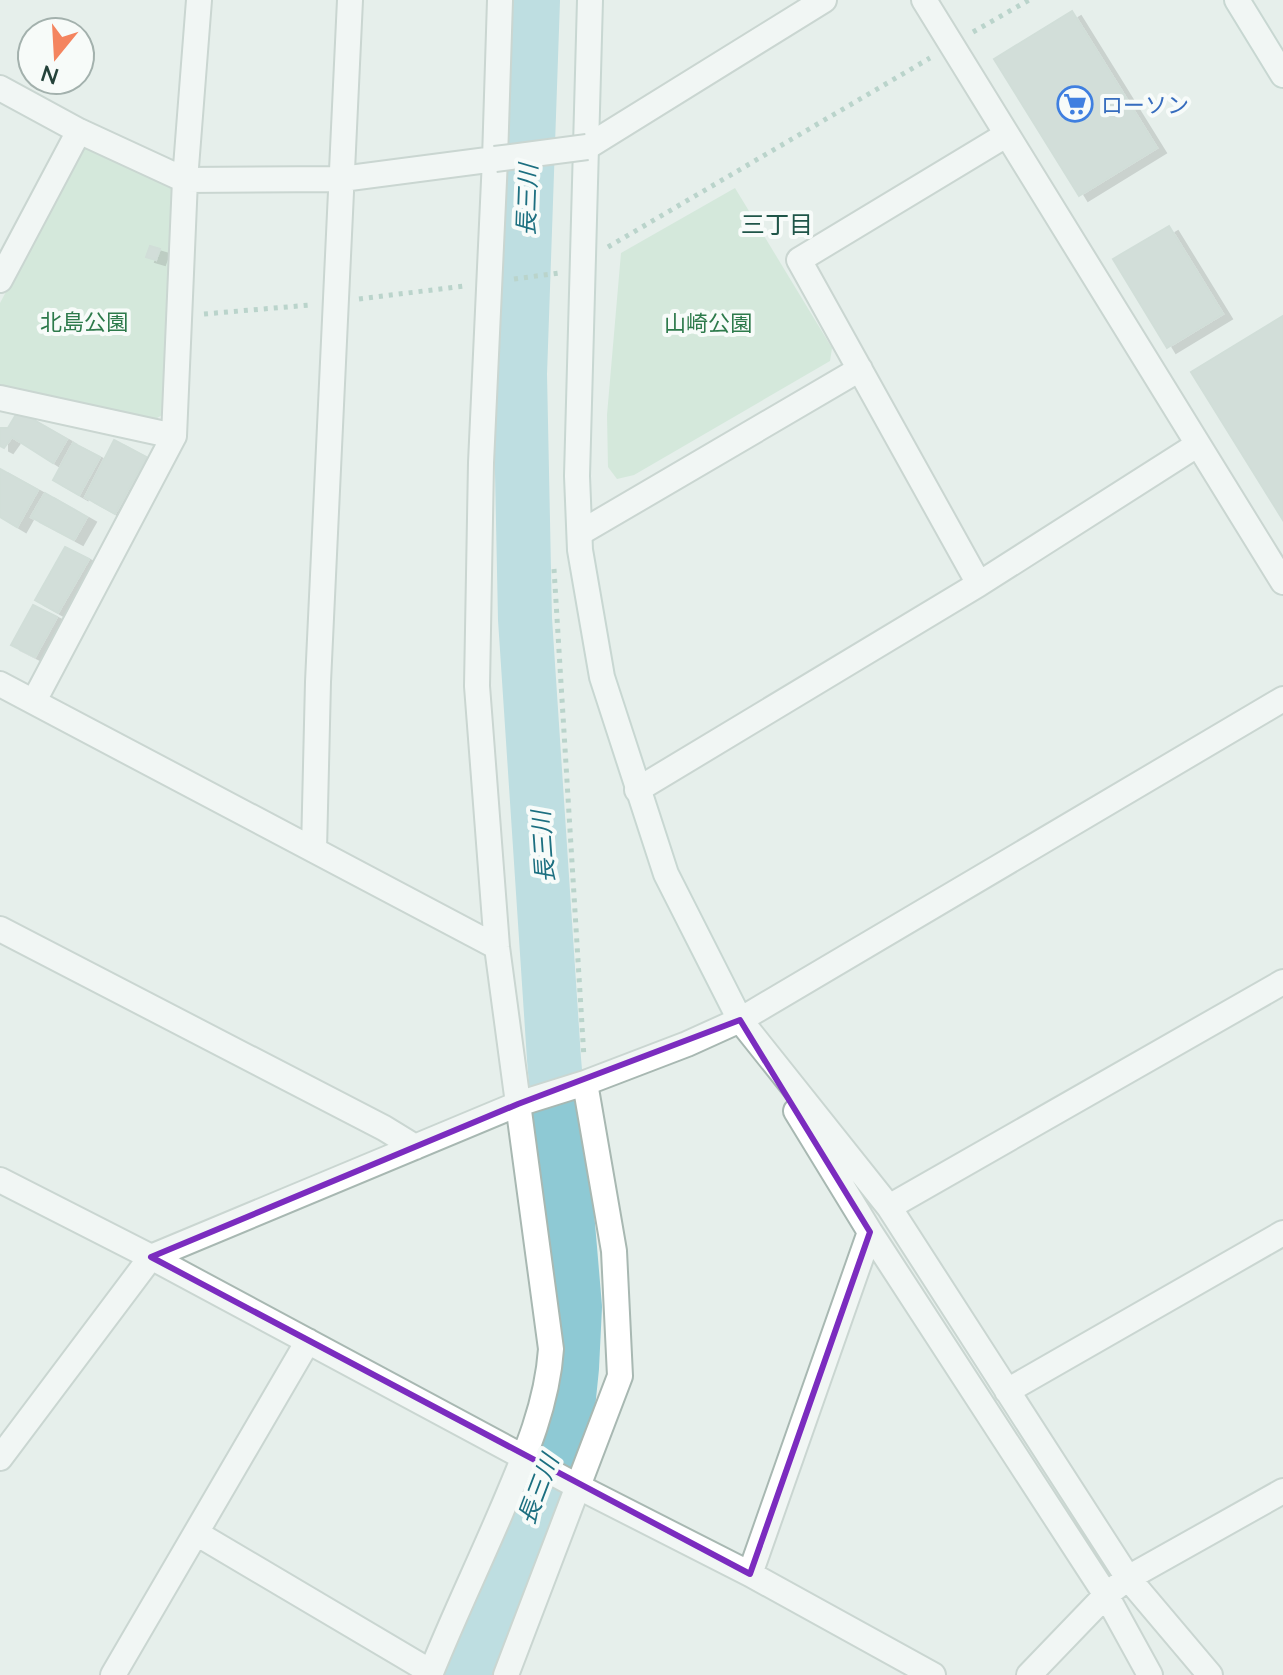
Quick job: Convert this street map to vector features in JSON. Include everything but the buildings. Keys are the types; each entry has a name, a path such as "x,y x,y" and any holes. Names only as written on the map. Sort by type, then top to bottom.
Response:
{"street":[{"path":"34,701 174,436 185,180 199,0"},
{"path":"314,850 318,682 350,0"},
{"path":"196,1533 431,1674 525,1458 549,1381 551,1349 497,947 477,686 481,463 500,0"},
{"path":"590,0 577,476 580,533 602,677 637,790 666,874 740,1020 870,1232 1106,1595 1150,1675"},
{"path":"0,88 79,131 185,180 342,179 587,147 824,0"},
{"path":"924,0 1283,582"},
{"path":"1237,0 1283,75"},
{"path":"0,280 79,131"},
{"path":"979,584 799,260 1006,135"},
{"path":"580,533 860,369"},
{"path":"0,398 174,436"},
{"path":"637,790 979,584 1197,445"},
{"path":"0,684 497,947"},
{"path":"0,1458 151,1257 518,1104 585,1083 740,1020 1283,699"},
{"path":"0,929 384,1128 415,1147"},
{"path":"889,1207 1283,982"},
{"path":"740,1020 889,1207 1128,1578 1210,1675"},
{"path":"506,1675 620,1376 614,1251 585,1083"},
{"path":"0,1180 151,1257 579,1487 750,1574 933,1675"},
{"path":"750,1574 870,1232"},
{"path":"1007,1391 1283,1233"},
{"path":"113,1675 308,1341"},
{"path":"1029,1675 1106,1595 1128,1578 1283,1491"}],"path":[{"path":"583,262 1029,0"},
{"path":"488,283 559,273"}],"highlighted area":[{"path":"740,1020 870,1232 750,1574 151,1257 518,1104"}],"green space":[{"name":"北島公園","path":"91,147 165,181 173,191 164,414 152,421 0,388 0,303 82,150"},
{"name":"山崎公園","path":"735,188 832,348 830,361 634,475 617,479 608,467 607,415 621,253"}],"waterway":[{"name":"長三川","path":"464,1675 568,1407 575,1307 554,1059 525,619 520,374 533,0"}],"place":[{"name":"ローソン","path":"1075,104"}],"district":[{"name":"三丁目","path":"777,223"}]}
